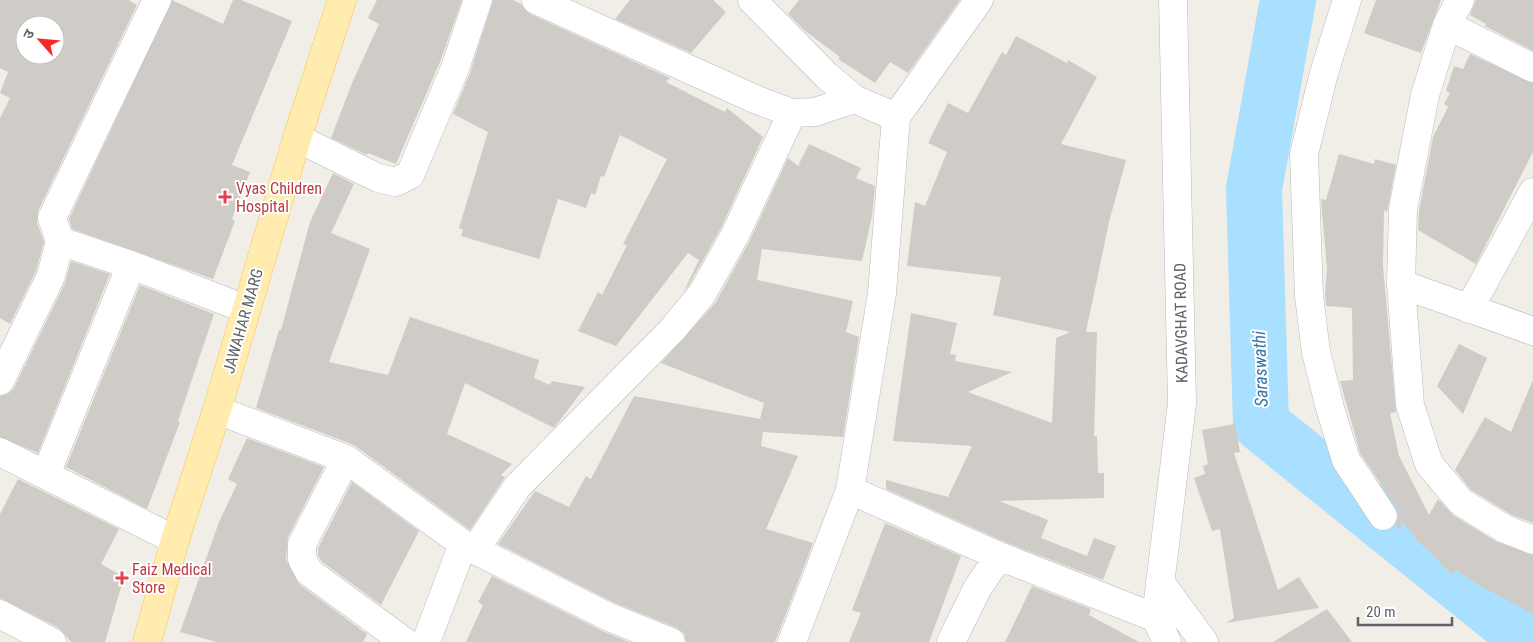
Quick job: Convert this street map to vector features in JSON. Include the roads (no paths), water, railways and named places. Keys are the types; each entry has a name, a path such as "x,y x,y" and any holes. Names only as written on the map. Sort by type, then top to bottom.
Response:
{"main road":[{"name":"JAWAHAR MARG","path":"147,642 174,540 217,410 298,138 342,0"}],"street":[{"path":"0,381 51,276 60,241 52,218 157,0"},
{"path":"298,138 378,178 395,182 410,175 455,68 478,0"},
{"path":"536,0 757,100 792,113 815,112 854,99"},
{"path":"752,0 827,76 854,99 896,117"},
{"path":"792,642 850,490 882,293 896,117 979,0"},
{"name":"KADAVGHAT ROAD","path":"1161,630 1160,582 1182,403 1173,0"},
{"path":"1347,0 1324,73 1304,154 1309,296 1316,352 1346,460 1383,516"},
{"path":"1460,0 1447,25 1425,95 1403,209 1401,284 1410,405 1430,464 1461,502 1505,529 1533,540"},
{"path":"1447,25 1533,68"},
{"path":"426,642 469,547 517,487 672,330 702,294 734,235 792,113"},
{"path":"1470,309 1533,192"},
{"path":"60,241 131,265 246,309"},
{"path":"46,474 131,265"},
{"path":"1401,284 1533,331"},
{"path":"217,410 346,459 469,547 609,617 671,642"},
{"path":"0,452 174,540"},
{"path":"346,459 302,544 302,559 309,572 316,578 405,642"},
{"path":"850,490 1161,630"},
{"path":"951,642 976,589 999,556"},
{"path":"1160,582 1204,642"},
{"path":"0,614 52,642"}],"waterway":[{"name":"Saraswathi","path":"1288,0 1254,189 1261,424 1532,642"}],"place":[{"name":"Vyas Children Hospital","path":"225,197"},
{"name":"Faiz Medical Store","path":"122,578"}]}
